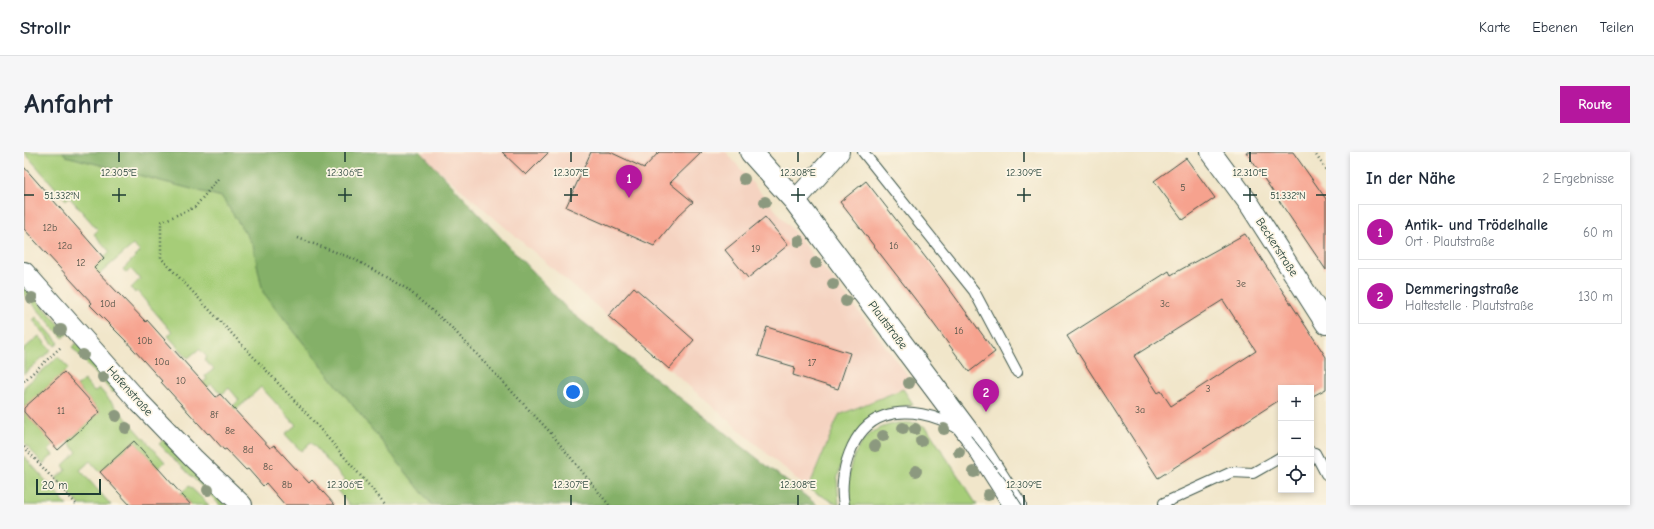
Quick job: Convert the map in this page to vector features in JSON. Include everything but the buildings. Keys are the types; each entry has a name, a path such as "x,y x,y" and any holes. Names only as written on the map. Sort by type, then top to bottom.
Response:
{"main road":[{"name":"Plautstraße","path":"751,152 796,201 971,436 1015,505"}],"street":[{"path":"796,201 839,152"},
{"name":"Beckerstraße","path":"1211,152 1250,205 1326,324"},
{"name":"Hafenstraße","path":"24,272 78,331 140,403 193,458 242,505"}],"lane":[{"path":"863,152 974,291 1017,372"},
{"path":"844,505 842,482 844,468 849,454 866,427 883,416 905,412 927,415 947,422 971,436"},
{"path":"1314,453 1326,474"},
{"path":"1164,505 1164,503 1232,472 1253,473 1278,459"}],"path":[{"path":"1314,152 1326,170"},
{"path":"218,179 195,207 161,222 160,258 307,414 386,505"},
{"path":"298,238 354,259 407,289 451,326 550,432 609,505"},
{"path":"24,381 78,331"},
{"path":"24,447 77,505"}],"shaded area":[{"path":"418,152 726,152 795,233 871,327 915,385 839,415 808,489"}],"green space":[{"path":"24,152 63,152 66,156 222,197 253,245 263,292 432,505 349,505 336,489 345,481 311,442 301,451 285,434 296,425 261,387 236,410 233,406 239,400 229,388 222,394 211,384 200,394 196,388 207,379 205,376 214,369 204,360 207,357 199,349 188,358 168,336 172,332 137,291 135,293 131,288 140,279 131,269 126,273 123,269 140,252 133,245 88,284 82,278 110,252 94,234 98,230 69,197 66,200"},
{"path":"63,152 421,152 569,311 817,505 432,505 263,292 253,245 222,197 66,156"},
{"path":"24,285 68,334 63,338 24,294"},
{"path":"36,317 59,343 55,346 33,320"},
{"path":"39,336 51,350 24,374 24,349"},
{"path":"76,343 118,388 113,393 72,347"},
{"path":"58,357 69,368 24,408 24,387"},
{"path":"84,380 94,392 99,388 165,462 158,468 134,441 100,472 90,461 80,470 111,505 80,505 56,478 66,470 63,465 77,452 68,441 100,412 77,386"},
{"path":"903,389 913,404 884,412 841,464 837,480 839,505 808,489 839,415"},
{"path":"24,412 54,445 49,450 53,455 43,464 24,442"},
{"path":"897,423 917,423 927,428 977,505 851,505 848,485 849,475 851,465 859,446 865,438 873,432 882,427"},
{"path":"164,439 227,503 225,505 220,505 159,444"},
{"path":"24,456 67,505 24,505"},
{"path":"189,486 209,505 192,505 181,493"}],"tram line":[{"path":"971,436 1005,479 1022,505"}],"place":[{"name":"Antik- und Trödelhalle","path":"629,198"},
{"name":"Demmeringstraße","path":"986,412"}]}
